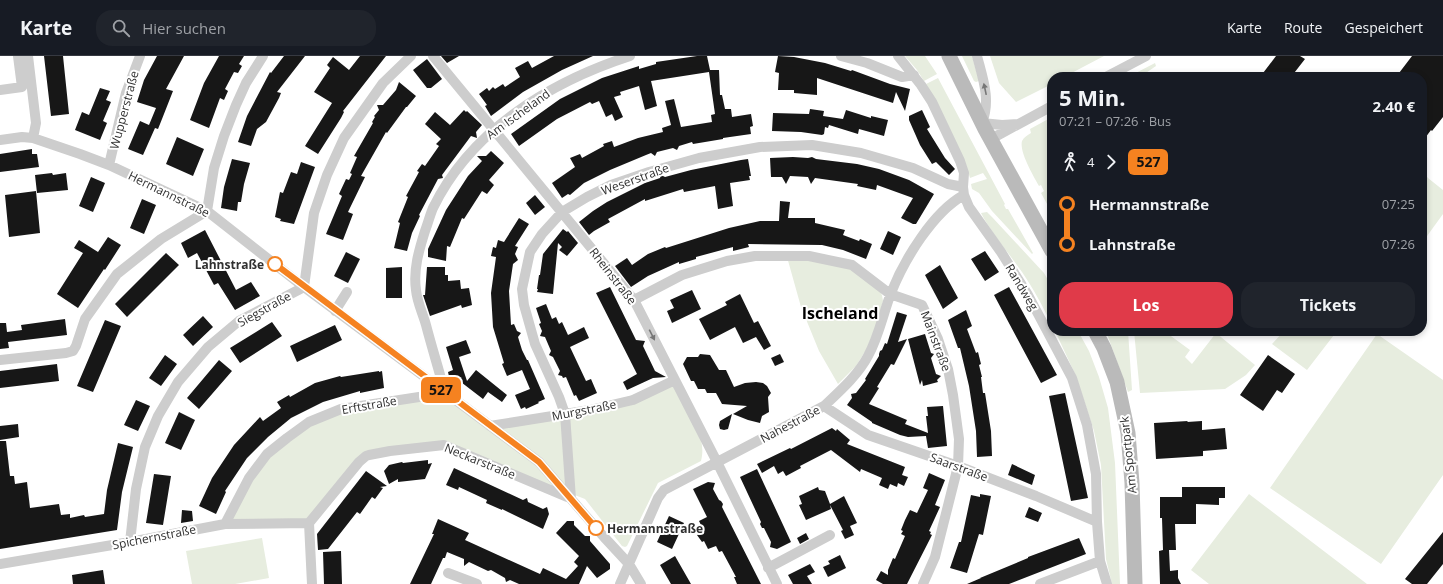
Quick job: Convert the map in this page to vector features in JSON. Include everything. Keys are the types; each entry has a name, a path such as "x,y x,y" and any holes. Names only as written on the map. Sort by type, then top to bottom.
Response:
{"main road":[{"path":"949,56 982,122 1047,242"},
{"name":"Am Sportpark","path":"1098,336 1117,382 1128,433 1132,483 1135,584"}],"street":[{"path":"0,90 22,87 18,56"},
{"path":"28,56 36,123 33,138"},
{"name":"Wupperstraße","path":"109,165 126,93 140,56"},
{"path":"0,360 73,351 76,346 84,319 117,274 161,239 207,211 214,168 236,104 246,83 263,56"},
{"name":"Siegstraße","path":"130,542 136,489 145,447 158,416 178,382 208,346 239,321 304,287 314,213 327,175 344,138 383,83 411,56"},
{"name":"Rheinstraße","path":"433,56 634,300 717,462 777,584"},
{"name":"Am Ischeland","path":"445,393 416,291 416,268 421,243 433,209 461,163 494,129 550,90 602,65 630,56"},
{"path":"841,56 867,63 902,77 914,75"},
{"name":"Randweg","path":"898,56 914,75 932,102 960,161 964,173 963,191 976,218 1001,252 1028,295 1047,331"},
{"path":"977,56 987,99 986,112 982,122 1002,125 1018,124"},
{"path":"1116,72 1146,56"},
{"path":"991,139 1047,109"},
{"name":"Hermannstraße","path":"0,140 22,137 33,138 109,165 207,211 304,287 539,462 629,564 641,584"},
{"name":"Weserstraße","path":"571,499 564,414 559,397 536,344 524,305 522,289 530,252 542,234 562,212 611,185 649,172 699,158 760,147 812,145 862,153 913,168 963,191"},
{"name":"Nahestraße","path":"620,584 658,498 664,490 824,406 842,389 868,357 881,325 890,294 906,261 925,231 963,191"},
{"name":"Mainstraße","path":"634,300 682,275 727,261 755,256 809,256 852,266 890,294 922,305 938,339 948,369 959,439 958,466 935,557 923,584"},
{"path":"335,310 347,292"},
{"name":"Randweg","path":"1050,336 1072,378 1087,426 1096,474 1097,522 1100,561"},
{"name":"Murgstraße","path":"490,426 590,410 633,400 675,380"},
{"name":"Erftstraße","path":"225,524 249,478 267,454 310,422 341,409 445,393"},
{"name":"Saarstraße","path":"824,406 868,435 958,466 1036,496 1097,522"},
{"name":"Neckarstraße","path":"310,523 359,462 366,456 390,451 438,445 448,446 571,499"},
{"path":"310,523 312,584"},
{"name":"Spichernstraße","path":"0,564 225,524 310,523"},
{"path":"768,568 830,535"},
{"path":"1040,584 1100,561 1107,584"},
{"path":"448,573 476,584"}],"shaded area":[{"path":"905,56 925,56 937,74 924,81"},
{"path":"962,56 972,56 979,81 974,81"},
{"path":"990,56 1104,56 1074,72 1047,72 1047,86 1016,102 999,83"},
{"path":"1155,63 1156,66 1147,72 1138,72"},
{"path":"938,78 1005,204 1006,209 1008,209 1033,253 1032,254 992,211 979,193 972,189 971,184 987,179 983,173 970,178 966,165 926,84"},
{"path":"1047,120 1047,204 1041,193 1044,191 1041,185 1039,186 1023,151 1022,141 1031,133 1030,129"},
{"path":"1427,177 1443,190 1443,214 1427,236"},
{"path":"987,212 1044,273 1047,278 1047,315 1026,278 995,236 981,213"},
{"path":"787,257 852,265 878,289 882,295 883,301 877,324 866,350 856,366 838,384 819,351 801,307"},
{"path":"1057,336 1081,336 1089,351 1099,377 1108,408 1115,463 1120,584 1112,584 1106,559 1101,465 1094,431 1076,376"},
{"path":"1108,336 1128,336 1132,390 1128,392"},
{"path":"1134,336 1171,336 1190,350 1185,357 1192,364 1214,336 1220,336 1255,365 1246,375 1225,389 1140,393"},
{"path":"1279,336 1333,336 1307,370 1272,344"},
{"path":"1376,336 1380,336 1443,380 1443,475 1381,564 1270,488"},
{"path":"675,380 699,430 702,451 701,461 658,483 627,546 625,547 622,546 585,499 448,446 369,455 309,523 225,524 249,478 287,438 341,409 445,393 490,426 590,410"},
{"path":"1249,494 1367,584 1209,584 1191,570"},
{"path":"262,538 269,578 235,584 192,584 186,551"}],"building":[{"path":"44,56 63,56 69,114 51,116"},
{"path":"157,56 184,56 166,89 173,91 158,129 155,128 143,155 128,149 140,121 149,125 156,108 137,102 144,80"},
{"path":"219,56 244,56 239,64 242,66 238,73 234,72 225,89 228,91 224,100 220,98 209,128 190,120 204,83"},
{"path":"284,56 305,56 277,92 281,93 279,98 266,122 257,129 251,146 238,142 247,116 270,72 271,73"},
{"path":"360,56 386,56 343,111 344,112 341,118 318,154 305,146 332,103 314,92 330,68 327,65 333,57 349,70"},
{"path":"441,56 459,56 447,63"},
{"path":"554,56 593,56 562,70 523,92 491,116 485,106 487,105 479,94 487,88 489,91 493,87 495,89 503,84 505,87 520,77 515,68 528,61 532,68"},
{"path":"707,56 710,70 719,70 720,95 722,95 725,109 731,109 732,117 751,114 753,126 750,127 751,134 693,144 692,142 679,146 677,150 673,148 657,152 655,156 651,153 610,170 584,183 570,195 568,194 562,198 552,183 575,167 570,158 580,154 582,158 604,146 603,144 612,141 614,147 638,138 663,132 662,128 671,125 665,101 674,99 681,127 712,122 711,115 715,114 709,72 651,81 657,106 645,110 639,86 620,92 621,95 614,97 623,117 615,121 612,114 606,117 599,101 592,104 590,102 557,119 519,146 511,134 560,99 602,78 639,66 639,69 656,64 656,62"},
{"path":"778,56 794,57 825,63 851,71 852,70 890,84 910,89 905,111 896,92 893,103 817,78 817,95 794,93 794,90 778,90 779,73 775,72"},
{"path":"1276,56 1300,56 1305,59 1295,72 1264,72"},
{"path":"1412,56 1443,56 1443,117 1427,135 1427,72 1400,72"},
{"path":"427,59 442,79 431,88 427,88 413,70"},
{"path":"399,82 416,96 387,133 386,132 361,176 365,177 348,212 353,214 343,240 326,234 342,196 339,194 346,179 349,180 352,174 350,173 357,157 354,156 373,123 374,116 379,110 377,105 383,105 396,90"},
{"path":"100,88 110,91 106,100 111,102 103,121 107,123 100,140 75,130 82,112 89,115"},
{"path":"810,109 824,111 823,116 843,119 846,110 871,118 871,116 888,120 884,136 859,129 858,134 829,125 828,128 825,127 824,134 822,135 801,132 772,131 773,113 809,114"},
{"path":"464,110 482,125 476,132 477,138 471,136 442,175 443,178 438,179 419,215 420,216 412,233 407,251 394,248 400,223 398,222 408,197 406,196 419,172 417,171 422,164 425,166 439,146 436,144 441,139 425,124 435,112 450,125"},
{"path":"922,110 930,127 927,129 945,158 955,169 949,175 936,162 932,164 920,145 909,120 909,116"},
{"path":"177,137 204,149 193,176 166,164"},
{"path":"32,149 32,154 37,154 39,167 0,172 0,154"},
{"path":"491,151 504,163 489,180 494,185 487,194 482,191 464,219 462,218 450,247 447,246 446,261 428,257 428,249 446,210 468,176 482,161 477,156 486,156"},
{"path":"812,157 816,159 857,164 879,169 909,180 934,194 916,224 913,224 901,218 913,198 877,185 876,190 857,186 858,184 815,178 811,184 808,177 790,176 786,184 782,177 771,177 770,158"},
{"path":"232,159 250,163 241,202 238,202 237,211 221,208 224,187"},
{"path":"748,159 751,176 749,176 750,180 730,183 733,206 718,209 715,186 684,192 683,189 645,201 645,199 608,219 610,222 589,235 579,222 607,202 645,183 660,178 661,175 665,177 691,170"},
{"path":"301,162 315,167 294,224 280,221 281,219 275,217 280,192 283,193 291,172 297,174"},
{"path":"52,173 53,175 66,173 68,190 37,193 35,175"},
{"path":"91,177 105,183 93,212 79,206"},
{"path":"36,191 40,233 9,237 5,195"},
{"path":"535,195 545,207 535,215 526,203"},
{"path":"142,199 156,205 144,234 130,228"},
{"path":"780,201 790,202 788,218 815,218 815,223 845,230 843,235 859,241 860,239 872,244 866,259 843,250 822,245 748,244 749,247 733,251 733,247 696,257 696,259 679,264 679,262 648,276 631,287 615,266 627,258 632,265 648,254 665,247 666,248 729,228 760,221 779,221"},
{"path":"519,218 529,224 515,246 518,247 515,254 518,260 513,264 509,291 511,325 514,324 517,331 521,333 518,337 522,350 545,399 526,409 525,407 521,409 515,395 530,389 522,370 507,376 502,364 504,363 493,327 491,293 496,257 491,256 493,247 496,248 498,240 504,242"},
{"path":"563,229 567,232 568,231 578,243 567,256 559,250 562,247 558,243 553,294 537,292 543,254"},
{"path":"205,230 236,290 251,282 260,296 235,310 218,283 214,285 197,253 188,258 181,243"},
{"path":"888,231 901,237 893,255 880,249"},
{"path":"108,237 121,245 78,308 57,294 83,253 74,248 79,240 98,252"},
{"path":"985,251 999,272 985,281 971,259"},
{"path":"346,252 360,259 348,283 334,276"},
{"path":"166,253 179,265 127,317 115,304"},
{"path":"940,265 958,298 943,309 925,275"},
{"path":"402,267 402,298 386,298 386,268"},
{"path":"427,267 445,267 445,275 448,275 448,281 460,280 461,289 469,288 472,305 462,308 461,305 430,316 423,295 425,295"},
{"path":"610,287 636,340 645,341 643,346 655,371 666,377 653,378 627,390 623,382 637,374 596,293"},
{"path":"1009,287 1057,375 1041,383 994,295"},
{"path":"692,290 701,309 672,323 667,311 674,308 670,300"},
{"path":"740,294 754,323 758,321 771,346 764,350 756,337 743,343 735,327 710,340 699,319 727,305 725,302"},
{"path":"546,304 552,319 556,317 559,324 562,322 568,335 584,327 589,338 570,347 586,381 591,379 597,393 579,401 576,395 574,396 566,377 563,378 562,376 558,375 560,371 553,357 549,355 551,351 545,337 540,336 542,331 539,324 541,323 536,308"},
{"path":"966,310 972,326 967,329 976,353 978,352 981,364 979,365 991,431 992,456 977,457 976,431 969,386 960,348 958,348 948,320"},
{"path":"897,312 907,315 898,342 907,339 894,365 891,364 869,404 907,420 905,424 928,433 926,416 928,416 927,407 943,406 947,446 928,448 926,436 908,437 900,435 872,423 847,405 852,398 851,394 856,393 866,380 865,379 879,356 880,351 885,343 887,344"},
{"path":"203,316 213,327 193,346 183,335"},
{"path":"65,319 67,335 8,342 9,348 0,349 0,323 6,323 7,332 22,330 21,325"},
{"path":"105,320 121,326 93,392 77,386"},
{"path":"272,322 282,336 240,363 230,348"},
{"path":"335,325 342,340 297,362 290,346"},
{"path":"925,334 931,353 934,354 931,358 936,374 941,376 937,380 938,382 923,386 922,380 920,385 908,339"},
{"path":"466,340 471,353 459,357 467,381 476,370 507,395 502,402 488,392 483,399 457,379 450,381 448,372 453,370 446,347"},
{"path":"700,354 710,355 719,370 726,370 734,387 745,383 756,382 763,383 767,386 771,393 768,397 769,412 762,416 760,423 733,414 747,406 722,404 716,393 707,393 705,389 698,389 694,381 691,381 683,364 687,357 698,357"},
{"path":"780,354 784,362 775,366 771,358"},
{"path":"165,355 177,364 161,386 149,378"},
{"path":"1268,355 1295,374 1282,393 1277,390 1263,411 1240,395"},
{"path":"219,360 232,371 199,409 187,398"},
{"path":"57,364 59,381 0,388 0,371"},
{"path":"382,371 384,388 360,393 360,391 323,402 291,418 268,437 247,458 225,491 226,492 216,514 199,506 212,478 234,445 260,417 263,421 281,408 277,402 289,395 290,397 315,383 340,376"},
{"path":"1065,393 1088,498 1071,501 1049,396"},
{"path":"136,400 150,406 138,431 124,425"},
{"path":"179,412 195,420 181,450 165,443"},
{"path":"732,414 728,429 720,429 720,421"},
{"path":"1188,421 1187,422 1202,421 1202,430 1225,428 1227,449 1203,451 1203,456 1156,459 1154,423"},
{"path":"18,424 19,437 0,440 0,426"},
{"path":"832,428 836,431 837,429 850,440 847,444 905,467 902,475 908,477 904,486 898,483 897,487 890,484 888,489 879,485 882,478 861,469 860,472 831,450 800,466 801,468 786,476 783,471 778,474 774,466 762,473 757,464"},
{"path":"0,441 6,441 10,476 14,476 15,484 27,482 30,508 59,504 61,515 70,514 70,518 84,515 85,517 104,514 107,490 118,443 133,447 122,492 117,530 0,549"},
{"path":"428,460 428,464 432,463 425,479 398,482 398,479 389,484 384,471 389,465 402,462"},
{"path":"1012,464 1035,475 1032,485 1008,475"},
{"path":"454,468 523,500 527,498 528,502 543,509 547,507 549,514 543,529 486,503 487,500 459,487 458,490 446,485"},
{"path":"757,469 791,542 777,549 770,547 771,542 764,528 762,528 760,524 761,522 740,477"},
{"path":"366,471 387,486 380,487 383,488 375,499 372,497 360,514 357,512 328,549 318,550 317,534"},
{"path":"929,473 945,480 935,505 940,507 929,531 932,535 907,584 883,584 876,580 881,571 888,575 888,570 893,558 895,559 905,536 901,534 903,531 901,530 905,520 910,510 917,513 928,490 923,488"},
{"path":"154,474 171,476 163,525 146,523"},
{"path":"708,482 715,483 713,489 723,504 722,507 761,584 737,584 734,577 736,577 722,551 719,552 716,546 708,549 704,541 702,542 697,535 704,531 699,521 707,517 693,489"},
{"path":"818,487 819,490 825,491 830,504 844,496 857,523 850,526 854,535 845,539 841,531 843,530 830,505 831,509 806,520 799,505 802,504 799,496"},
{"path":"1182,487 1225,487 1225,498 1219,498 1219,505 1196,504 1196,524 1175,524 1176,550 1169,550 1170,571 1178,570 1178,578 1181,584 1160,584 1159,551 1163,550 1160,497 1182,497"},
{"path":"980,494 991,496 983,535 979,534 967,573 950,568 959,542 961,542 971,495 980,497"},
{"path":"1029,507 1042,513 1038,522 1025,517"},
{"path":"182,510 192,511 193,521 181,523"},
{"path":"669,516 684,523 672,549 657,542"},
{"path":"438,519 469,533 465,540 540,574 543,568 566,579 578,566 574,562 579,556 556,533 567,521 574,521 574,525 585,536 590,536 590,541 610,564 610,569 597,578 587,566 579,584 519,584 510,580 506,582 505,578 491,570 488,571 469,562 464,566 464,559 447,552 431,584 410,584 434,534 432,534"},
{"path":"1443,532 1443,564 1427,584 1412,584 1405,579"},
{"path":"806,533 809,539 800,544 797,538"},
{"path":"1079,538 1086,554 1009,584 967,584 1028,557"},
{"path":"341,551 342,584 324,584 323,552"},
{"path":"840,555 846,568 828,577 823,567 830,564 828,561"},
{"path":"675,556 691,584 671,584 660,565"},
{"path":"810,564 815,572 807,576 812,584 793,584 788,575"},
{"path":"103,570 105,584 73,584 72,575"}],"bus line":[{"name":"527","path":"275,264 539,462 596,528"}],"place":[{"name":"Lahnstraße","path":"275,264"},
{"name":"Hermannstraße","path":"596,528"}],"district":[{"name":"Ischeland","path":"840,313"}]}
